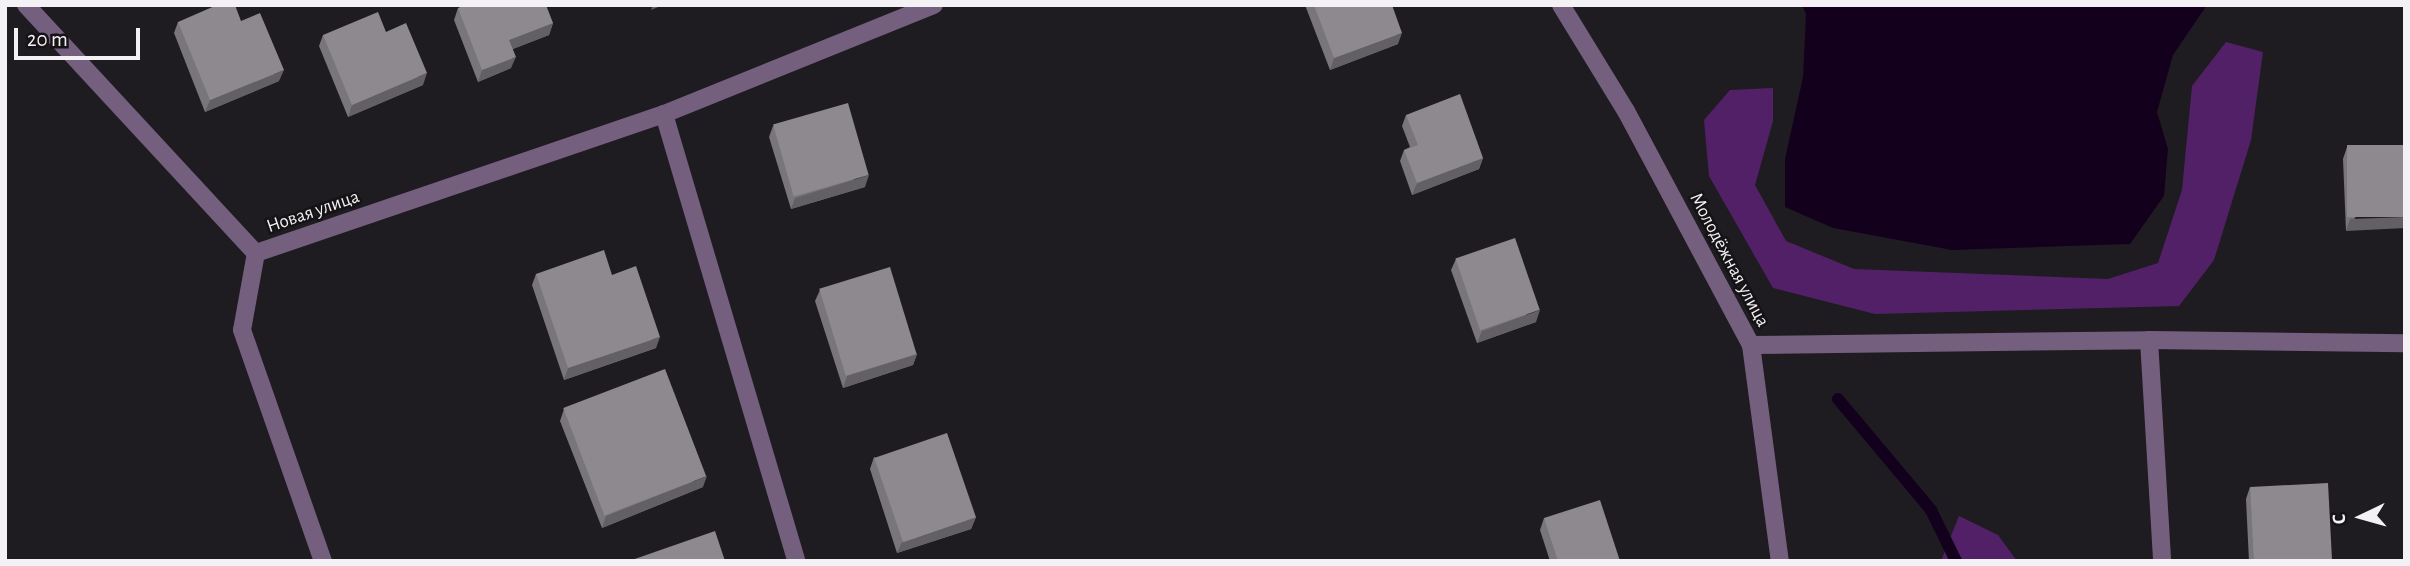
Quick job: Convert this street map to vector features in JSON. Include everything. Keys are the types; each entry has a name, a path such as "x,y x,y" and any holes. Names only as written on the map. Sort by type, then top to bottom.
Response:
{"street":[{"name":"Новая улица","path":"26,5 257,253 664,114 934,5"},
{"name":"Молодёжная улица","path":"1561,5 1626,111 1751,345 1780,561"},
{"path":"664,114 796,561"},
{"path":"257,253 242,330 323,561"},
{"path":"1751,345 2149,340 2405,343"},
{"path":"2149,340 2162,561"}],"shaded area":[{"path":"1802,5 2207,5 2173,55 2157,112 2168,149 2164,196 2130,244 1952,250 1833,228 1785,207 1785,159 1803,77 1806,14"},
{"path":"2226,42 2263,52 2251,140 2214,260 2179,306 1875,314 1773,288 1709,176 1704,120 1730,90 1773,88 1773,121 1755,185 1786,241 1854,269 2108,279 2158,263 2182,190 2192,86"},
{"path":"1959,516 1998,535 2017,561 1941,561"}],"building":[{"path":"217,5 235,5 241,21 260,13 284,70 210,100 178,22"},
{"path":"465,5 546,5 553,23 509,40 516,57 482,70 458,8"},
{"path":"1314,5 1392,5 1402,33 1334,58"},
{"path":"378,12 386,32 406,23 427,73 352,105 323,35"},
{"path":"1460,94 1483,158 1417,183 1404,150 1418,145 1406,115"},
{"path":"848,103 869,175 794,197 773,124"},
{"path":"2347,145 2405,145 2405,217 2347,217"},
{"path":"1515,238 1540,310 1480,330 1455,259"},
{"path":"604,250 612,275 636,266 660,337 568,368 536,274"},
{"path":"890,267 917,354 846,376 819,289"},
{"path":"665,369 706,476 604,515 563,408"},
{"path":"947,433 976,517 903,542 874,458"},
{"path":"2328,483 2332,561 2254,561 2250,487"},
{"path":"1600,500 1620,561 1558,561 1544,518"},
{"path":"715,531 725,561 629,561"}],"waterway":[{"path":"1838,399 1931,510 1956,561"}]}
